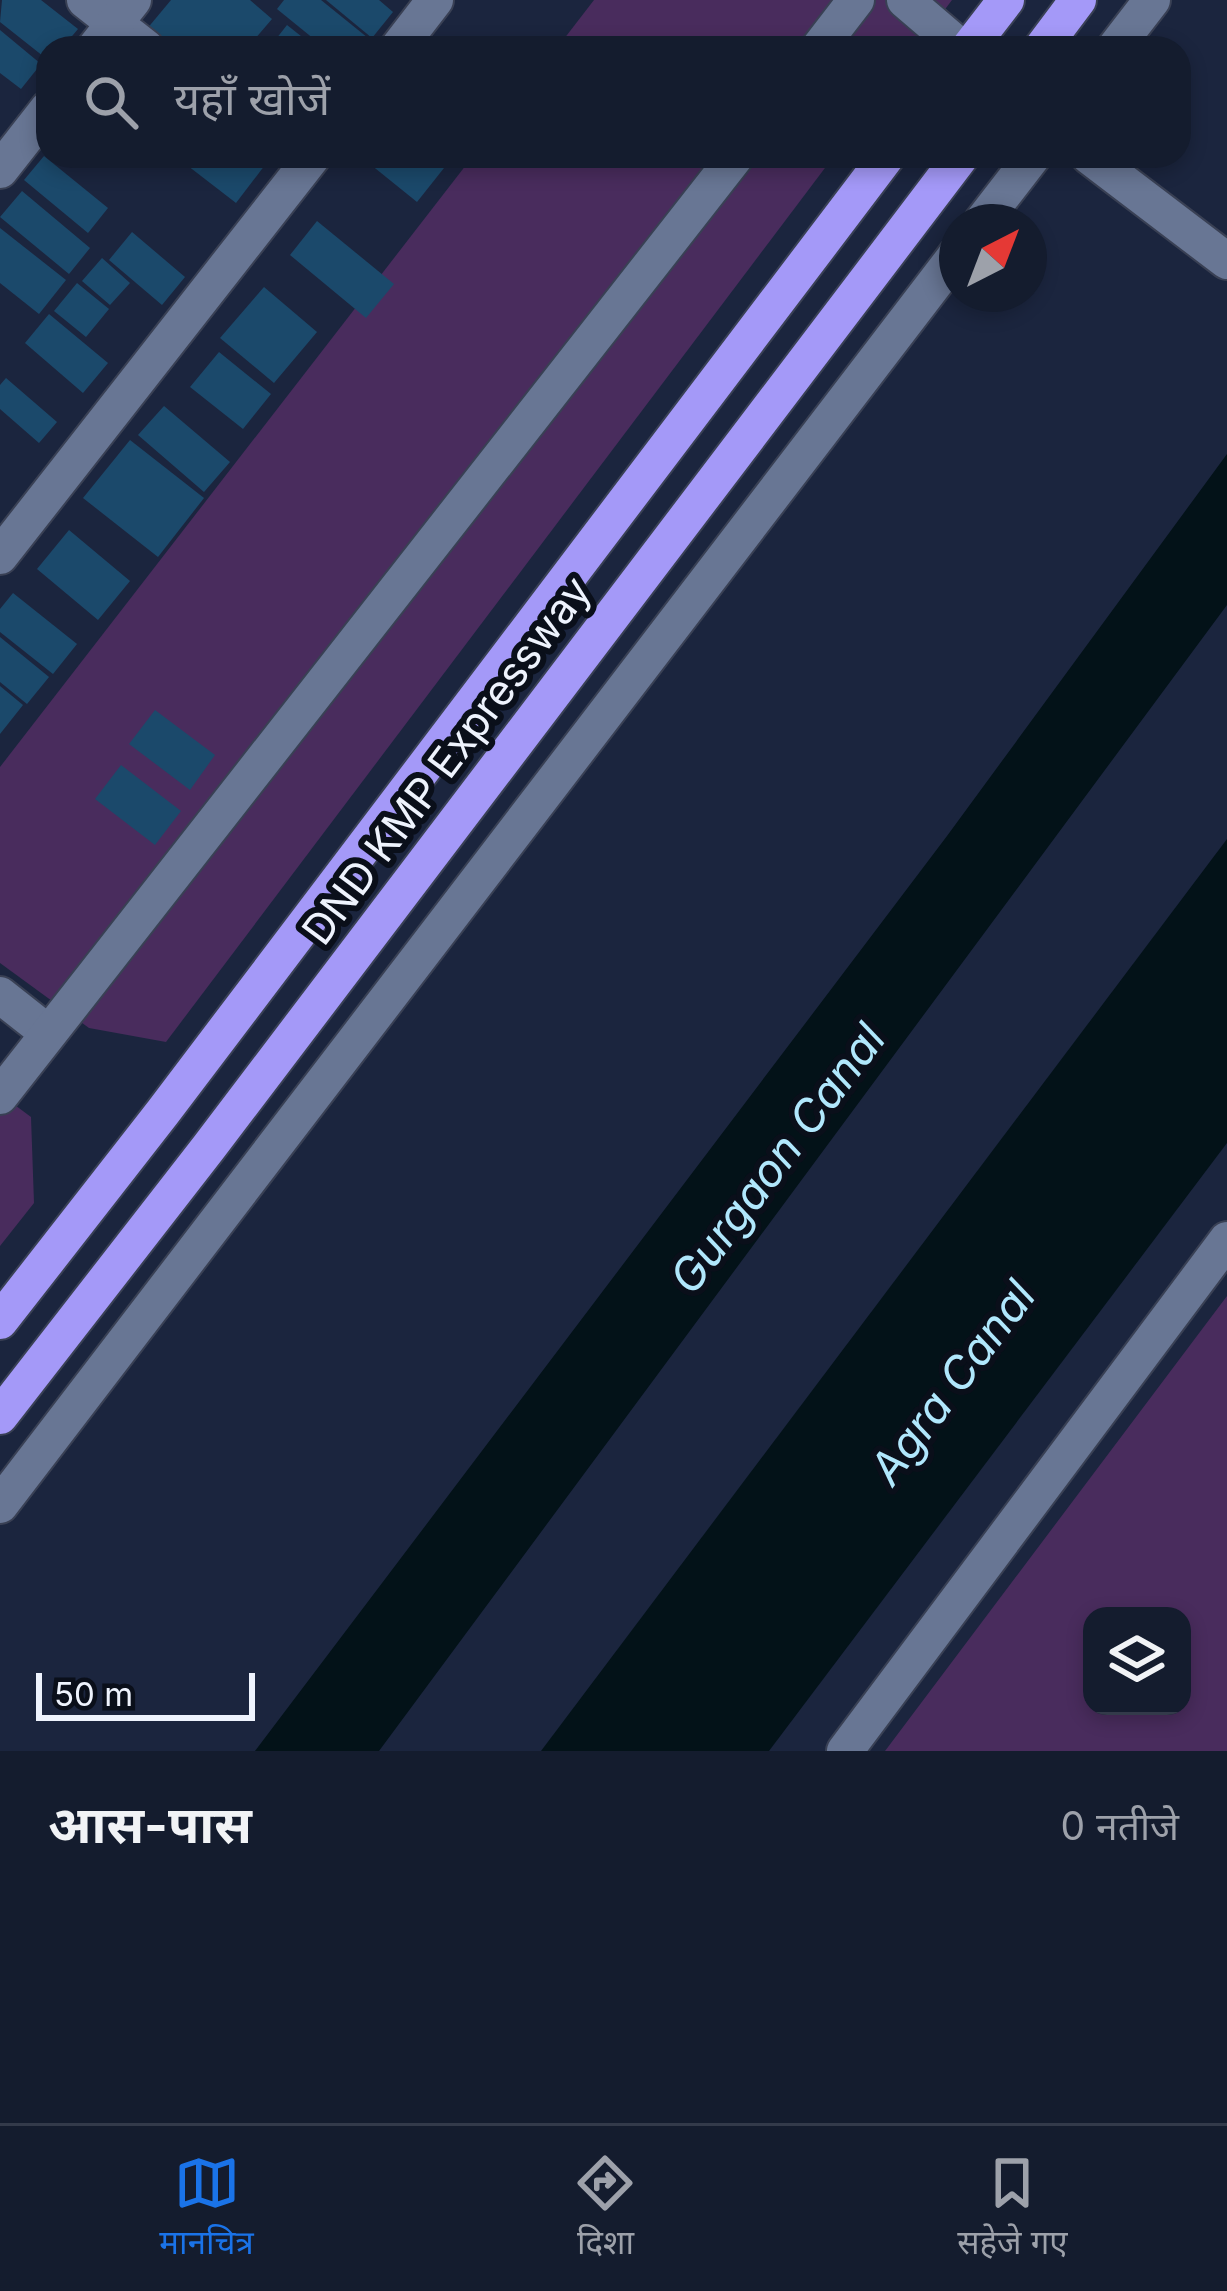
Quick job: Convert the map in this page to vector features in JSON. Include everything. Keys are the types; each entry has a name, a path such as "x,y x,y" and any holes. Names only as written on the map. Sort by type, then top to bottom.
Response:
{"highway":[{"path":"1051,36 1078,0"},
{"name":"DND KMP Expressway","path":"0,1321 878,168"},
{"name":"DND KMP Expressway","path":"0,1416 952,168"}],"street":[{"path":"86,0 114,24"},
{"path":"407,36 435,0"},
{"path":"828,36 856,0"},
{"path":"905,0 981,31"},
{"path":"1124,36 1152,0"},
{"path":"0,170 36,124"},
{"path":"0,556 294,168"},
{"path":"0,1096 727,168"},
{"path":"996,204 1024,168"},
{"path":"1105,168 1227,261"},
{"path":"0,1505 939,278"},
{"path":"0,995 41,1043"},
{"path":"0,1023 41,1043"},
{"path":"845,1751 1227,1240"}],"shaded area":[{"path":"594,0 952,0 925,36 566,36"},
{"path":"464,168 825,168 166,1042 89,1028 0,963 0,767"},
{"path":"0,1094 31,1117 34,1203 0,1246"},
{"path":"1227,1296 1227,1751 885,1751"}],"water":[{"name":"Gurgaon Canal","path":"1227,454 1227,605 379,1751 255,1751 947,836"},
{"name":"Agra Canal","path":"1227,839 1227,1143 769,1751 541,1751"}],"building":[{"path":"2,0 41,0 78,29 72,36 36,36 36,50 0,22"},
{"path":"171,0 250,0 272,19 257,36 153,36 146,30"},
{"path":"284,0 321,0 366,36 310,36 277,9"},
{"path":"326,0 379,0 393,12 370,36"},
{"path":"287,25 301,36 278,36"},
{"path":"0,30 36,60 36,70 21,89 0,73"},
{"path":"36,166 59,168 108,208 88,233 24,180"},
{"path":"191,168 263,168 236,203"},
{"path":"375,168 444,168 417,202"},
{"path":"22,191 90,248 69,274 0,217"},
{"path":"317,221 394,284 366,318 290,255"},
{"path":"0,228 66,280 39,314 0,283"},
{"path":"132,232 185,277 162,305 109,260"},
{"path":"102,258 130,283 110,305 82,281"},
{"path":"77,283 109,309 86,337 54,311"},
{"path":"264,287 317,332 274,383 220,338"},
{"path":"49,314 108,363 83,393 25,343"},
{"path":"219,352 271,394 243,429 190,387"},
{"path":"6,378 57,422 39,443 0,409 0,385"},
{"path":"164,406 230,462 204,492 138,435"},
{"path":"130,440 204,498 158,557 83,498"},
{"path":"69,530 130,581 98,620 37,569"},
{"path":"13,593 77,644 53,674 0,632 0,609"},
{"path":"0,637 49,677 27,704 0,682"},
{"path":"0,686 23,705 0,734"},
{"path":"155,710 215,755 190,790 129,744"},
{"path":"121,765 181,811 155,845 95,799"}]}
